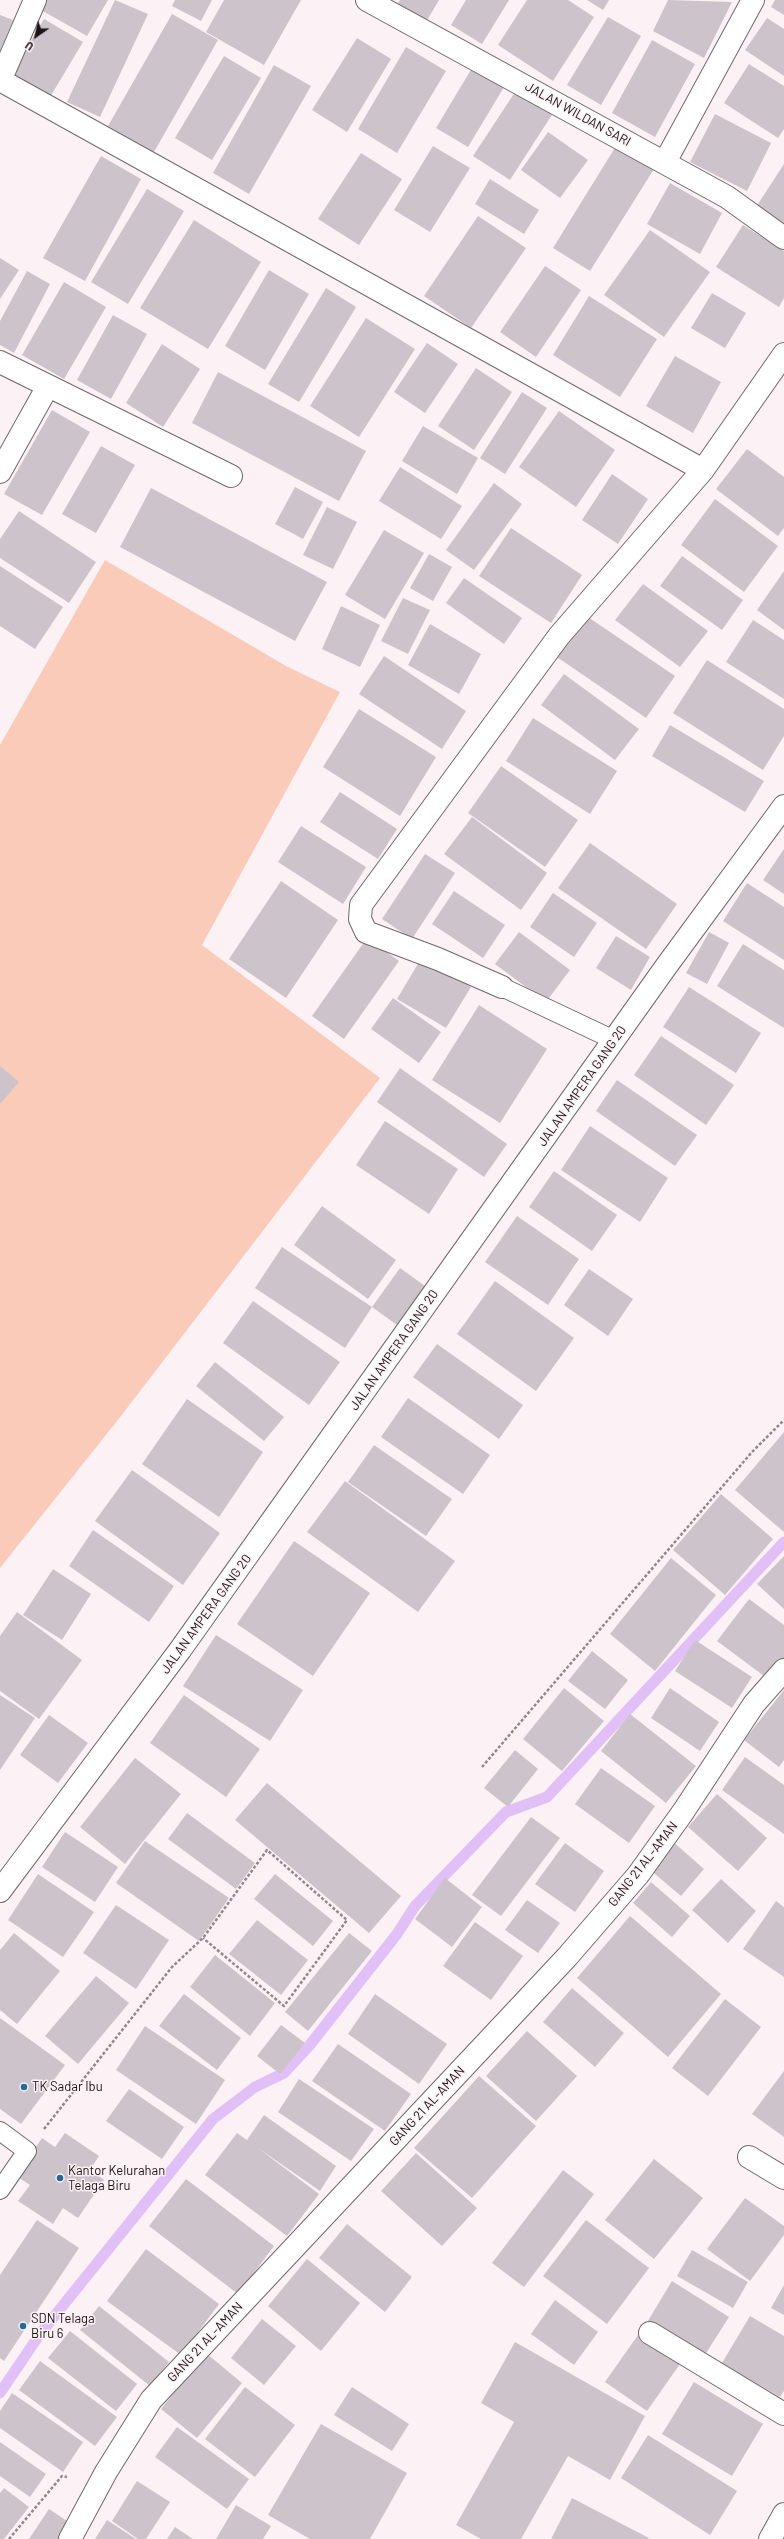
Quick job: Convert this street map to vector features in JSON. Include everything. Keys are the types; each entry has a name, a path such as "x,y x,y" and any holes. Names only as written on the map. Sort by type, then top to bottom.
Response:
{"street":[{"path":"35,0 0,80 703,470"},
{"name":"JALAN WILDAN SARI","path":"367,0 727,197 784,238"},
{"path":"665,162 748,2"},
{"path":"502,987 438,959 402,947 366,932 360,919 361,904 559,636 703,470 784,354"},
{"path":"0,362 231,476"},
{"path":"0,472 48,386"},
{"name":"JALAN AMPERA GANG 20","path":"0,1891 184,1644 614,1040 784,806"},
{"name":"GANG 21 AL-AMAN","path":"70,2539 99,2486 150,2400 567,1957 638,1874 683,1812 754,1704 784,1670"},
{"path":"749,2157 784,2178"},
{"path":"650,2333 784,2414"},
{"path":"770,2539 784,2514"}],"lane":[{"path":"502,987 614,1040"},
{"path":"0,2131 27,2151 0,2190"}],"path":[{"path":"482,1767 752,1452 784,1420"},
{"path":"27,2151 172,1967 203,1938 267,1850 347,1920 284,2006 203,1938"},
{"path":"9,2539 62,2476 99,2486"}],"shaded area":[{"path":"105,560 286,666 340,692 202,945 380,1078 121,1416 0,1568 0,745"}],"building":[{"path":"46,0 108,0 87,36 41,10"},
{"path":"115,0 148,14 100,117 67,102"},
{"path":"175,0 212,0 201,21 172,6"},
{"path":"224,0 301,0 264,65 206,32"},
{"path":"400,0 439,0 426,22 397,5"},
{"path":"466,0 509,0 482,44 451,25"},
{"path":"527,0 568,0 594,17 553,81 498,45"},
{"path":"587,0 609,0 603,10"},
{"path":"668,0 732,2 704,58 653,31"},
{"path":"775,0 784,0 784,15 771,7"},
{"path":"172,14 218,40 154,152 108,126"},
{"path":"0,15 13,20 0,51"},
{"path":"608,17 641,36 601,105 567,85"},
{"path":"767,18 784,29 784,76 745,50"},
{"path":"44,19 83,42 50,97 11,74"},
{"path":"357,38 391,59 347,132 312,110"},
{"path":"652,40 695,64 655,137 612,113"},
{"path":"406,47 446,71 397,153 358,129"},
{"path":"224,56 261,78 212,160 175,138"},
{"path":"475,63 507,82 468,147 436,128"},
{"path":"749,64 784,86 784,129 778,138 724,103"},
{"path":"274,65 311,86 249,194 213,173"},
{"path":"519,86 555,110 510,180 473,156"},
{"path":"715,114 771,143 747,191 690,162"},
{"path":"548,132 588,160 560,198 521,170"},
{"path":"433,146 470,168 430,232 394,210"},
{"path":"616,146 654,169 590,271 553,248"},
{"path":"361,153 402,179 359,245 318,219"},
{"path":"101,156 141,179 85,281 43,258"},
{"path":"784,164 784,225 756,207"},
{"path":"490,179 539,210 524,234 475,204"},
{"path":"670,183 722,213 700,254 647,224"},
{"path":"147,189 184,211 128,304 91,282"},
{"path":"478,216 526,248 471,328 424,296"},
{"path":"194,220 261,262 208,349 140,308"},
{"path":"743,225 784,251 784,298 779,307 716,267"},
{"path":"650,230 710,272 664,337 604,295"},
{"path":"0,258 19,270 0,299"},
{"path":"545,266 581,290 536,357 500,332"},
{"path":"269,270 309,294 265,370 225,346"},
{"path":"27,271 50,284 14,353 0,345 0,321"},
{"path":"64,282 106,307 64,379 22,355"},
{"path":"326,288 356,307 299,402 268,384"},
{"path":"712,293 746,313 725,348 691,328"},
{"path":"589,296 657,339 620,397 553,355"},
{"path":"113,315 147,334 111,399 77,380"},
{"path":"366,318 415,349 359,437 310,406"},
{"path":"427,343 458,364 425,413 394,392"},
{"path":"162,344 200,369 163,427 126,403"},
{"path":"675,356 721,382 693,433 646,406"},
{"path":"476,368 512,392 474,450 438,426"},
{"path":"218,372 366,451 339,501 192,423"},
{"path":"522,392 547,408 505,474 480,458"},
{"path":"52,410 90,432 42,515 4,494"},
{"path":"559,411 615,450 576,507 519,467"},
{"path":"423,426 478,458 457,494 402,461"},
{"path":"101,446 135,465 96,533 62,514"},
{"path":"747,449 784,477 784,528 778,536 716,489"},
{"path":"400,467 462,506 441,539 379,501"},
{"path":"612,474 648,499 618,544 582,520"},
{"path":"494,483 522,504 474,570 446,550"},
{"path":"295,487 323,502 303,539 275,524"},
{"path":"151,488 327,582 295,641 120,547"},
{"path":"715,499 778,546 744,592 681,545"},
{"path":"327,507 357,522 333,569 303,555"},
{"path":"19,511 96,562 69,603 0,558 0,539"},
{"path":"511,528 582,575 551,623 479,576"},
{"path":"384,530 424,553 385,619 345,595"},
{"path":"429,554 452,567 433,601 410,588"},
{"path":"682,556 743,600 722,630 660,586"},
{"path":"0,566 63,607 35,649 0,626"},
{"path":"784,571 784,630 757,610"},
{"path":"464,578 522,618 504,644 446,603"},
{"path":"643,584 708,631 680,667 615,620"},
{"path":"403,598 430,610 408,654 381,641"},
{"path":"341,606 380,625 360,667 322,649"},
{"path":"582,613 675,676 646,718 554,655"},
{"path":"753,620 784,640 784,699 726,662"},
{"path":"430,624 481,654 459,694 408,665"},
{"path":"384,656 466,711 442,749 359,694"},
{"path":"707,660 784,709 784,736 763,770 673,713"},
{"path":"564,674 639,729 615,760 541,705"},
{"path":"359,709 436,757 400,816 323,767"},
{"path":"533,718 617,771 590,814 506,761"},
{"path":"670,725 764,781 745,812 652,756"},
{"path":"501,766 578,820 545,867 468,813"},
{"path":"340,792 397,829 378,859 320,822"},
{"path":"472,817 547,873 521,910 444,854"},
{"path":"301,826 366,867 343,904 278,862"},
{"path":"590,843 677,904 646,949 558,888"},
{"path":"784,849 784,894 763,880"},
{"path":"425,854 455,873 412,939 382,919"},
{"path":"281,881 338,920 286,998 229,959"},
{"path":"747,883 784,907 784,960 723,921"},
{"path":"454,891 505,925 483,958 432,924"},
{"path":"553,893 597,923 574,957 530,927"},
{"path":"519,932 570,970 546,1002 495,964"},
{"path":"709,932 729,943 707,984 686,973"},
{"path":"616,936 650,957 631,990 596,968"},
{"path":"367,938 399,961 344,1039 312,1016"},
{"path":"743,944 784,970 784,1028 717,986"},
{"path":"422,957 471,987 446,1028 397,999"},
{"path":"689,987 761,1033 736,1073 663,1027"},
{"path":"393,998 441,1032 419,1063 371,1029"},
{"path":"479,1005 547,1049 500,1123 432,1080"},
{"path":"661,1036 734,1085 706,1125 634,1075"},
{"path":"0,1066 19,1082 0,1104"},
{"path":"400,1068 507,1144 484,1177 377,1102"},
{"path":"617,1080 697,1135 675,1166 596,1111"},
{"path":"385,1121 458,1169 429,1214 356,1165"},
{"path":"590,1126 668,1178 640,1222 561,1170"},
{"path":"554,1171 617,1215 592,1251 529,1207"},
{"path":"322,1206 396,1260 368,1299 294,1245"},
{"path":"517,1216 579,1259 548,1305 485,1262"},
{"path":"282,1247 372,1307 345,1348 255,1288"},
{"path":"400,1268 425,1286 397,1325 372,1307"},
{"path":"589,1269 633,1299 608,1336 564,1305"},
{"path":"495,1281 574,1338 536,1391 457,1334"},
{"path":"253,1301 340,1362 309,1405 223,1343"},
{"path":"437,1344 523,1405 499,1439 413,1377"},
{"path":"215,1362 284,1417 264,1441 196,1386"},
{"path":"408,1398 490,1455 463,1494 381,1437"},
{"path":"187,1399 263,1452 219,1517 142,1464"},
{"path":"784,1432 784,1532 735,1490"},
{"path":"374,1445 452,1499 426,1536 348,1482"},
{"path":"132,1470 220,1533 183,1585 95,1521"},
{"path":"345,1481 455,1561 418,1612 307,1532"},
{"path":"721,1494 773,1539 725,1595 673,1550"},
{"path":"93,1530 174,1586 149,1622 69,1566"},
{"path":"294,1541 370,1593 313,1676 237,1624"},
{"path":"784,1556 784,1609 757,1584"},
{"path":"671,1558 716,1595 655,1671 610,1634"},
{"path":"53,1569 91,1594 62,1640 23,1615"},
{"path":"749,1599 784,1625 784,1658 768,1679 717,1641"},
{"path":"17,1612 82,1660 39,1719 0,1691 0,1636"},
{"path":"216,1635 303,1690 270,1741 183,1686"},
{"path":"695,1640 752,1677 732,1708 675,1671"},
{"path":"592,1651 628,1680 605,1709 568,1681"},
{"path":"564,1688 604,1721 562,1771 523,1739"},
{"path":"670,1688 719,1722 700,1751 651,1718"},
{"path":"784,1690 784,1760 779,1767 744,1740"},
{"path":"0,1695 35,1718 0,1770"},
{"path":"184,1695 260,1749 226,1797 150,1743"},
{"path":"630,1714 696,1766 666,1803 601,1751"},
{"path":"49,1715 88,1743 58,1783 20,1755"},
{"path":"515,1750 538,1769 508,1807 484,1788"},
{"path":"745,1757 784,1785 784,1834 722,1790"},
{"path":"135,1758 181,1794 125,1864 80,1827"},
{"path":"601,1768 655,1806 629,1843 575,1804"},
{"path":"267,1783 401,1896 369,1933 235,1820"},
{"path":"717,1794 767,1838 738,1871 688,1827"},
{"path":"187,1813 255,1863 236,1889 168,1839"},
{"path":"531,1817 560,1838 501,1916 472,1895"},
{"path":"65,1832 118,1867 95,1902 42,1867"},
{"path":"671,1840 704,1869 681,1896 648,1868"},
{"path":"145,1841 229,1898 199,1941 116,1883"},
{"path":"565,1843 604,1871 575,1912 535,1884"},
{"path":"38,1874 94,1912 63,1957 8,1920"},
{"path":"275,1874 333,1921 313,1946 254,1899"},
{"path":"445,1878 482,1907 452,1947 415,1919"},
{"path":"721,1879 756,1911 728,1943 692,1910"},
{"path":"651,1882 690,1916 672,1937 633,1903"},
{"path":"527,1900 560,1923 538,1953 505,1930"},
{"path":"776,1901 784,1907 784,1977 743,1949"},
{"path":"116,1905 169,1940 136,1989 83,1953"},
{"path":"630,1916 721,1994 668,2057 577,1978"},
{"path":"257,1920 308,1960 281,1995 229,1954"},
{"path":"475,1922 523,1956 491,2000 443,1966"},
{"path":"14,1933 60,1971 17,2024 0,2010 0,1950"},
{"path":"349,1933 372,1951 308,2031 285,2012"},
{"path":"215,1955 275,2003 250,2036 190,1987"},
{"path":"96,1976 129,2003 78,2064 45,2036"},
{"path":"572,1988 624,2033 595,2067 543,2022"},
{"path":"184,1994 241,2038 217,2070 159,2026"},
{"path":"375,1994 447,2044 419,2084 348,2034"},
{"path":"725,1999 761,2027 708,2096 672,2068"},
{"name":"TK Sadar Ibu","path":"0,2018 65,2065 21,2124 0,2109"},
{"path":"281,2025 305,2043 280,2074 257,2056"},
{"path":"145,2026 225,2080 196,2124 116,2070"},
{"path":"527,2031 577,2076 536,2121 486,2076"},
{"path":"338,2044 411,2094 385,2131 312,2081"},
{"path":"784,2071 784,2137 752,2114"},
{"path":"479,2076 536,2126 472,2198 414,2148"},
{"path":"299,2079 374,2129 351,2161 278,2112"},
{"path":"129,2089 184,2127 162,2159 106,2121"},
{"path":"264,2115 336,2166 320,2191 258,2148 319,2194 287,2236 205,2175 237,2133 247,2140"},
{"name":"Kantor Kelurahan Telaga Biru","path":"65,2133 99,2156 90,2170 104,2180 78,2218 63,2208 53,2224 18,2201 30,2185 16,2176 42,2138 55,2147"},
{"path":"416,2153 477,2208 442,2246 381,2191"},
{"path":"654,2159 703,2198 654,2259 605,2220"},
{"path":"563,2170 594,2194 524,2287 492,2263"},
{"path":"186,2179 274,2246 238,2294 149,2226"},
{"path":"745,2198 784,2226 784,2235 750,2281 707,2249"},
{"path":"37,2220 79,2248 4,2361 0,2358 0,2275"},
{"path":"586,2220 649,2268 607,2324 543,2276"},
{"path":"347,2224 412,2277 385,2312 319,2258"},
{"path":"146,2249 219,2304 181,2355 107,2301"},
{"path":"692,2250 748,2282 733,2308 677,2276"},
{"path":"307,2259 360,2303 321,2351 268,2306"},
{"path":"672,2281 729,2317 703,2358 646,2324"},
{"path":"784,2285 784,2315 771,2308"},
{"path":"555,2300 598,2332 574,2365 531,2334"},
{"path":"99,2306 169,2362 150,2386 80,2330"},
{"path":"750,2316 784,2336 784,2391 780,2397 722,2363"},
{"path":"262,2319 296,2346 264,2385 231,2358"},
{"path":"70,2331 137,2384 116,2411 48,2358"},
{"path":"638,2335 680,2364 647,2411 605,2382"},
{"path":"515,2342 645,2416 610,2480 568,2456 521,2539 481,2539 456,2525 514,2422 481,2403"},
{"path":"206,2353 242,2383 197,2438 161,2409"},
{"path":"40,2361 117,2417 95,2446 19,2390"},
{"path":"694,2382 763,2424 732,2476 662,2434"},
{"path":"245,2387 295,2425 255,2477 205,2439"},
{"path":"352,2387 409,2424 392,2451 334,2415"},
{"path":"12,2393 83,2442 63,2472 0,2428 0,2411"},
{"path":"321,2424 407,2473 370,2539 310,2539 268,2515"},
{"path":"177,2427 249,2479 227,2509 155,2457"},
{"path":"648,2435 737,2491 710,2535 621,2478"},
{"path":"0,2442 46,2474 30,2497 0,2476"},
{"path":"137,2481 170,2502 146,2539 138,2539 112,2521"},
{"path":"4,2488 29,2507 4,2539 0,2539 0,2493"},
{"path":"572,2498 649,2538 551,2539"},
{"path":"236,2505 271,2526 263,2539 216,2539"},
{"path":"49,2509 70,2523 59,2539 29,2539"},
{"path":"107,2520 136,2539 95,2539"},
{"path":"175,2527 193,2539 167,2539"}],"waterway":[{"path":"0,2393 40,2334 213,2119 255,2087 284,2073 309,2046 397,1934 415,1906 506,1812 547,1797 784,1542"}],"place":[{"name":"TK Sadar Ibu","path":"24,2087"},
{"name":"Kantor Kelurahan Telaga Biru","path":"60,2178"},
{"name":"SDN Telaga Biru 6","path":"23,2326"}]}
